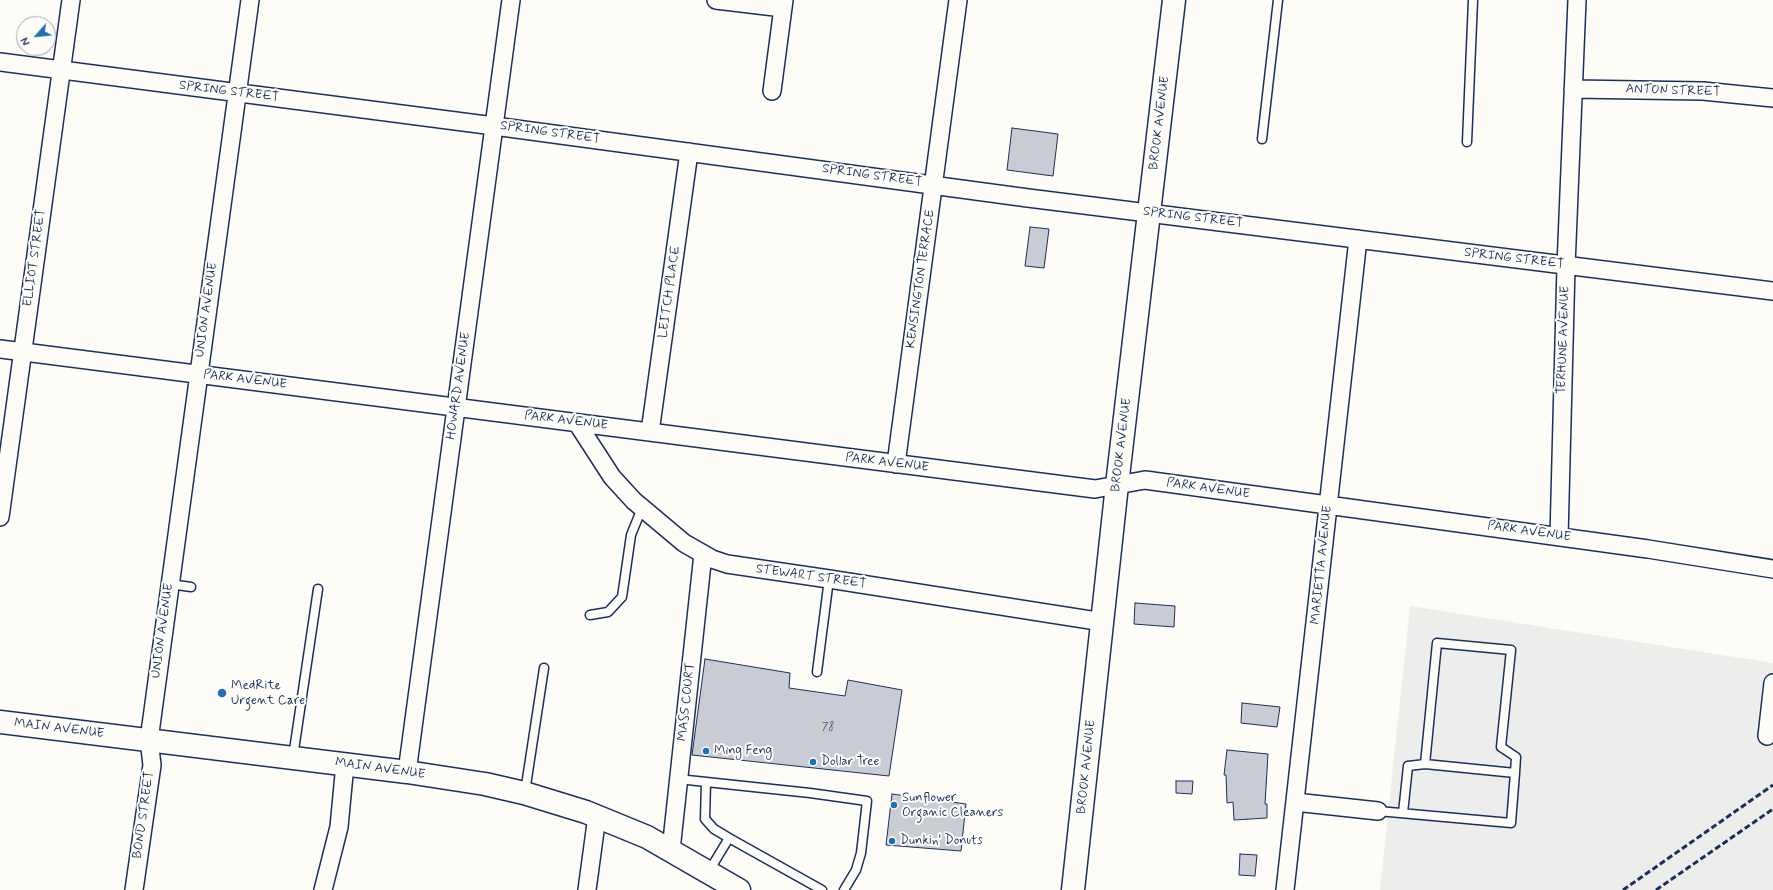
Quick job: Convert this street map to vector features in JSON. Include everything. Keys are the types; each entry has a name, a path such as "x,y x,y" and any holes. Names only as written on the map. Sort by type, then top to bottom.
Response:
{"main road":[{"name":"BROOK AVENUE","path":"1073,890 1117,485 1174,0"},
{"name":"MAIN AVENUE","path":"0,722 345,764 485,784 524,793 597,816 647,837 739,890"}],"street":[{"name":"ELLIOT STREET","path":"0,516 71,0"},
{"name":"UNION AVENUE","path":"148,740 250,0"},
{"name":"HOWARD AVENUE","path":"407,772 511,0"},
{"path":"716,0 784,4 772,90"},
{"name":"KENSINGTON TERRACE","path":"896,464 958,0"},
{"name":"TERHUNE AVENUE","path":"1559,536 1566,266 1577,0"},
{"name":"SPRING STREET","path":"0,62 1149,213 1773,291"},
{"name":"ANTON STREET","path":"1573,89 1704,91 1773,98"},
{"name":"LEITCH PLACE","path":"650,432 689,152"},
{"name":"MARIETTA AVENUE","path":"1285,890 1358,239"},
{"name":"PARK AVENUE","path":"0,349 1095,489 1145,480 1648,548 1773,569"},
{"name":"STEWART STREET","path":"577,423 612,477 642,508 684,543 712,560 727,564 1103,622"},
{"name":"MASS COURT","path":"671,850 703,554"},
{"path":"1767,736 1773,683"},
{"name":"BOND STREET","path":"134,890 152,765 148,740"},
{"path":"324,890 339,827 345,764"},
{"path":"1295,802 1378,811"},
{"path":"587,890 597,816"}],"lane":[{"path":"1262,139 1278,0"},
{"path":"1467,142 1473,0"},
{"path":"590,615 608,612 622,597 631,535 642,508"},
{"path":"817,672 829,579"},
{"path":"170,584 191,587"},
{"path":"293,758 318,589"},
{"path":"1378,811 1511,823 1516,757 1501,748 1511,650 1437,643 1425,764"},
{"path":"524,793 544,668"},
{"path":"1402,813 1408,766 1425,764 1515,774"},
{"path":"678,779 810,793 867,801 861,853 856,870 844,890"},
{"path":"706,782 705,819 714,829 822,890"},
{"path":"708,872 729,838"}],"shaded area":[{"path":"1410,606 1773,663 1773,890 1380,890"}],"building":[{"path":"1012,128 1058,134 1053,176 1007,170"},
{"path":"1030,227 1049,229 1044,268 1025,266"},
{"path":"1135,603 1175,606 1174,627 1134,624"},
{"path":"705,659 790,673 789,688 845,696 848,680 902,690 889,776 692,755"},
{"path":"1242,703 1280,707 1277,727 1241,723"},
{"path":"1227,750 1268,754 1265,804 1267,804 1267,818 1234,820 1233,802 1227,803 1226,775 1224,775"},
{"path":"1176,781 1193,781 1192,794 1176,793"},
{"path":"892,794 966,804 961,851 886,845"},
{"path":"1240,854 1257,855 1255,876 1239,875"}],"railway":[{"path":"1623,890 1773,785"},
{"path":"1656,890 1773,809"}],"place":[{"name":"MedRite Urgent Care","path":"222,693"},
{"name":"Ming Feng","path":"706,751"},
{"name":"Dollar Tree","path":"813,762"},
{"name":"Sunflower Organic Cleaners","path":"894,805"},
{"name":"Dunkin' Donuts","path":"892,841"}]}
